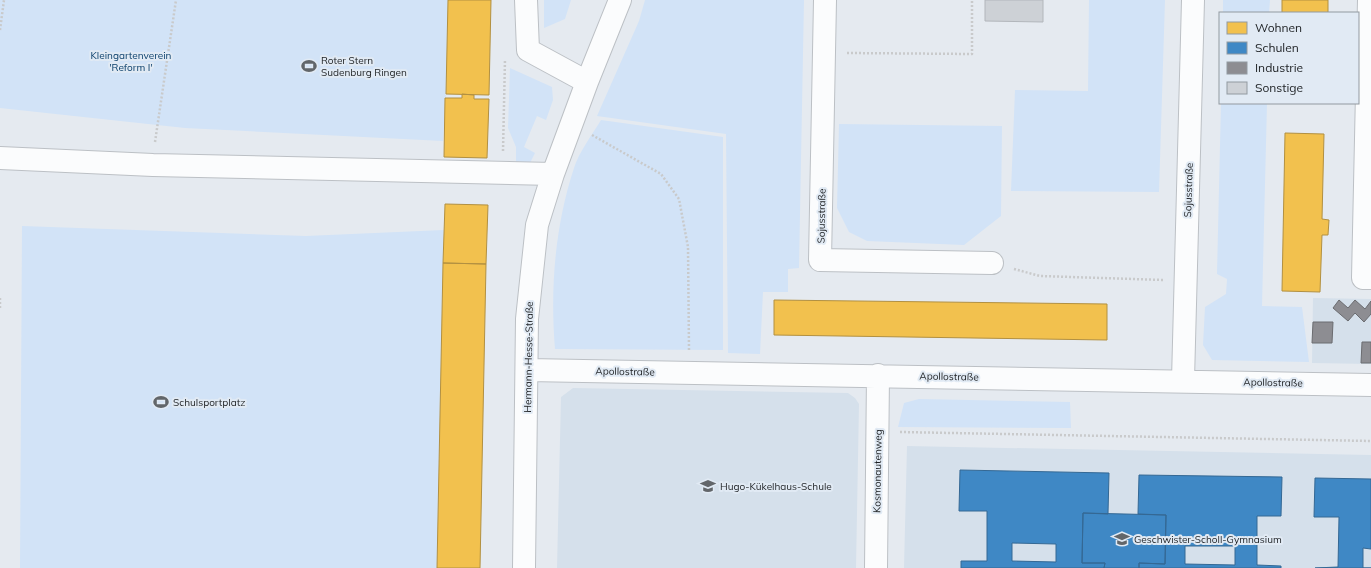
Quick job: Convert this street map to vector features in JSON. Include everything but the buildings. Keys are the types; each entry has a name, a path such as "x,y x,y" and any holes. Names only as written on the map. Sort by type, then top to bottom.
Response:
{"street":[{"path":"526,0 528,50 587,82"},
{"name":"Hermann-Hesse-Straße","path":"524,568 528,370 527,319 537,225 553,174 587,82 620,0"},
{"name":"Sojusstraße","path":"825,0 820,260 992,263"},
{"name":"Sojusstraße","path":"1183,380 1193,0"},
{"path":"1369,0 1362,278 1371,278"},
{"path":"0,158 153,165 553,174"},
{"name":"Apollostraße","path":"528,370 1183,380 1371,385"},
{"name":"Kosmonautenweg","path":"876,568 878,375"}],"path":[{"path":"0,30 4,0"},
{"path":"153,165 176,0"},
{"path":"823,53 972,54 972,0"},
{"path":"503,173 505,59"},
{"path":"589,133 661,174 678,199 688,247 689,355"},
{"path":"992,263 1040,276 1186,280"},
{"path":"0,298 0,310"},
{"path":"878,432 1371,441"}],"shaded area":[{"path":"1313,298 1371,299 1371,364 1312,363"},
{"name":"Hugo-Kükelhaus-Schule","path":"573,388 848,393 855,398 859,404 856,568 557,568 561,397"},
{"path":"907,446 1371,455 1371,568 904,568"}],"green space":[{"name":"Kleingartenverein 'Reform I'","path":"0,0 448,0 446,94 443,141 185,128 0,108"},
{"path":"544,0 571,0 565,19 544,28"},
{"path":"645,0 804,0 799,268 788,269 788,292 763,292 760,354 728,353 726,134 597,116 639,21"},
{"path":"1089,0 1165,0 1159,192 1011,191 1015,90 1088,91"},
{"path":"1223,0 1270,0 1269,12 1223,12"},
{"path":"510,68 552,87 553,100 546,120 537,116 524,147 535,153 527,169 516,166 516,147 508,128"},
{"path":"1221,104 1267,104 1262,306 1302,307 1309,362 1212,360 1203,345 1205,307 1226,294 1227,279 1217,274"},
{"path":"601,120 723,137 723,350 555,349 553,303 554,280 558,235 562,212 576,162"},
{"path":"839,124 1002,126 1001,216 964,245 867,241 849,232 837,208"},
{"name":"Schulsportplatz","path":"22,226 306,236 444,230 437,568 20,568"},
{"path":"919,399 1070,402 1071,428 898,427 904,403"}],"place":[{"name":"Roter Stern Sudenburg Ringen","path":"309,66"},
{"name":"Schulsportplatz","path":"161,402"},
{"name":"Hugo-Kükelhaus-Schule","path":"708,486"},
{"name":"Geschwister-Scholl-Gymnasium","path":"1122,539"}]}
